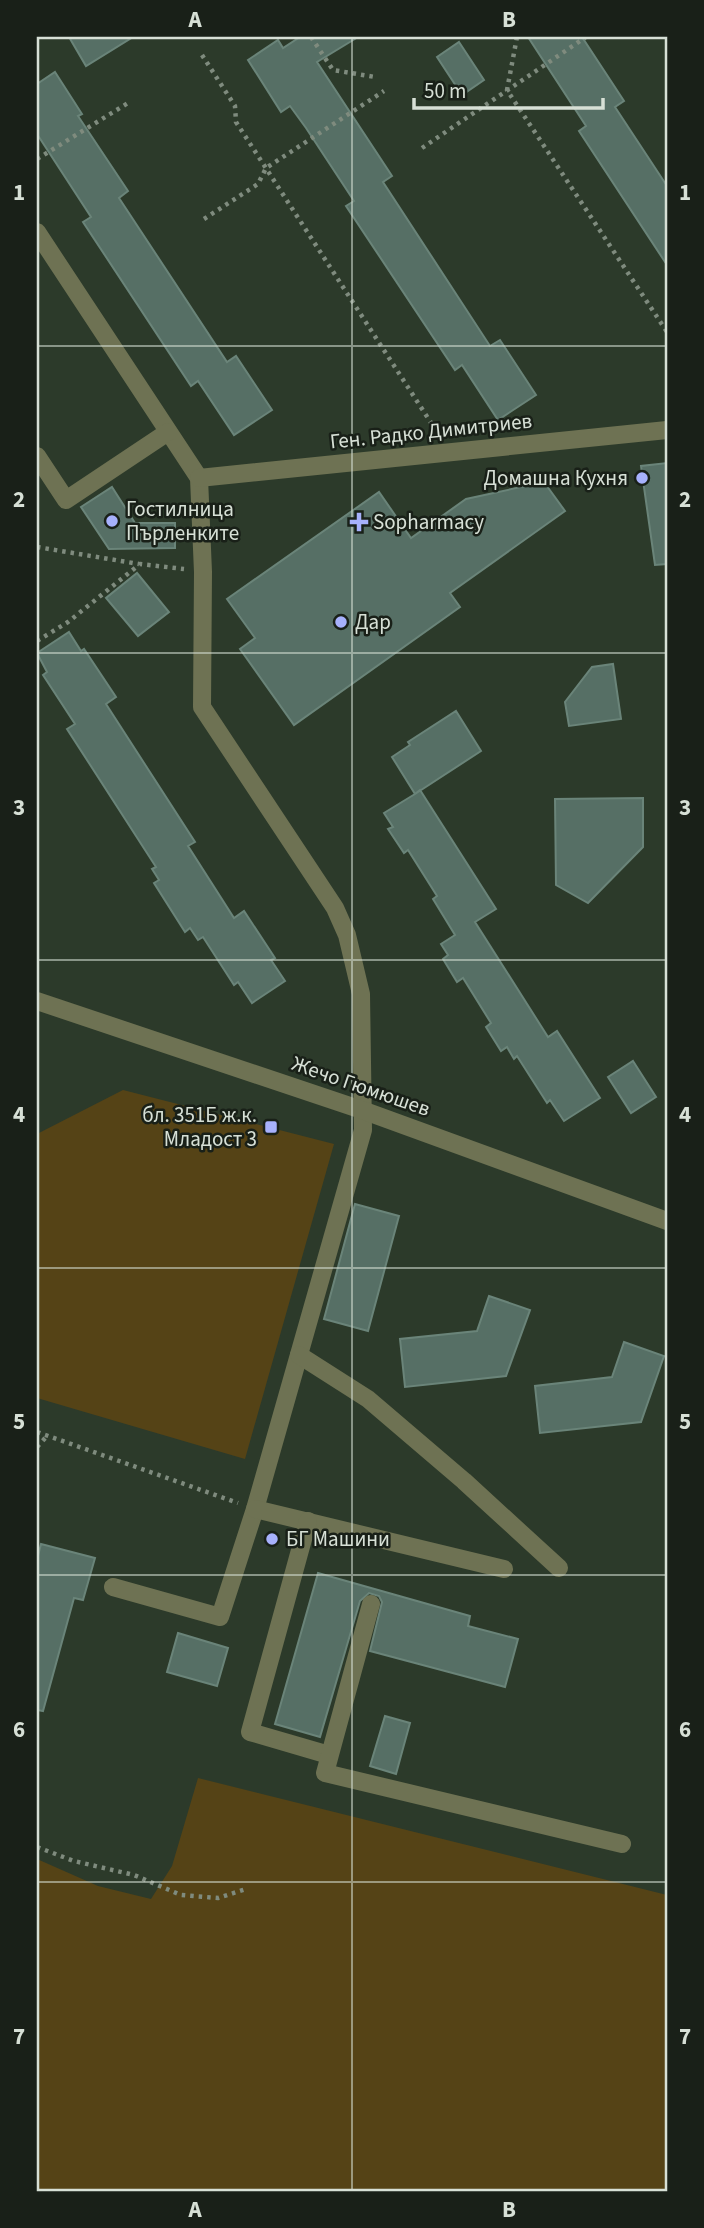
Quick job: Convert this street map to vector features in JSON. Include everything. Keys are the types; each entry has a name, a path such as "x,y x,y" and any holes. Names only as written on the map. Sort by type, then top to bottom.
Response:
{"street":[{"path":"37,232 199,478 203,572 202,706 335,908 347,935 361,994 363,1130 255,1509 220,1617 113,1587"},
{"name":"Ген. Радко Димитриев","path":"199,478 667,430"},
{"path":"37,456 66,500 168,432"},
{"name":"Жечо Гюмюшев","path":"37,1001 362,1110 667,1221"},
{"path":"299,1355 368,1399 464,1481 559,1568"},
{"path":"255,1509 504,1569"},
{"path":"308,1521 250,1732 329,1755"},
{"path":"372,1604 325,1773 622,1844"}],"path":[{"path":"311,37 333,70 375,77"},
{"path":"517,37 507,90 667,332"},
{"path":"422,148 586,37"},
{"path":"202,55 235,106 236,121 450,452"},
{"path":"204,219 258,184 266,168 384,91"},
{"path":"37,159 128,103"},
{"path":"37,547 203,572"},
{"path":"37,641 68,622 140,564"},
{"path":"37,1432 255,1509"},
{"path":"37,1447 47,1436"},
{"path":"37,1847 74,1861 134,1875 181,1895 218,1898 246,1889"}],"shaded area":[{"path":"123,1090 334,1144 245,1459 37,1398 37,1134"},
{"path":"198,1778 667,1895 667,2191 37,2191 37,1859 98,1886 151,1899 172,1866"}],"building":[{"path":"69,37 133,37 86,66"},
{"path":"300,37 358,37 317,62 392,176 383,182 490,346 500,340 536,395 498,420 462,365 455,370 346,206 354,201 306,128 290,106 281,112 248,60 278,40 283,48"},
{"path":"528,37 582,37 624,101 615,107 667,186 667,265 579,131 586,126"},
{"path":"459,42 484,80 462,95 437,57"},
{"path":"55,72 82,114 78,116 128,191 119,198 227,362 236,356 272,410 234,435 198,381 191,386 83,222 91,217 37,134 37,84"},
{"path":"667,463 667,564 655,565 641,466"},
{"name":"Дар","path":"544,482 565,511 450,593 460,607 294,725 240,649 255,638 227,599 379,492 411,538 466,499"},
{"path":"112,487 135,523 175,523 175,548 109,549 81,507"},
{"path":"137,573 169,612 138,636 106,598"},
{"path":"69,632 81,651 84,649 116,697 106,704 195,842 188,846 234,918 244,911 275,958 271,960 285,981 252,1003 238,982 234,985 203,937 198,940 190,928 185,932 154,883 159,880 152,869 156,867 67,729 75,724 43,675 47,672 37,653"},
{"path":"613,664 621,719 569,726 565,702 592,667"},
{"path":"456,711 481,751 420,791 496,909 475,922 548,1037 557,1031 600,1098 564,1121 550,1100 547,1103 517,1056 514,1059 507,1047 501,1051 486,1027 491,1023 463,978 457,982 443,959 448,955 441,944 455,935 433,899 437,896 408,850 404,853 388,829 393,827 384,813 415,794 392,757 410,745 408,742"},
{"path":"643,798 643,847 588,903 556,885 555,799"},
{"path":"633,1061 656,1097 631,1113 608,1077"},
{"path":"355,1204 399,1216 368,1331 324,1319"},
{"path":"489,1296 530,1310 506,1376 405,1387 400,1339 477,1331"},
{"path":"624,1342 664,1356 641,1422 540,1433 535,1386 612,1377"},
{"path":"41,1544 95,1558 83,1600 74,1598 43,1711 37,1710 37,1560"},
{"path":"318,1573 470,1616 468,1626 518,1639 505,1687 370,1651 382,1602 379,1596 369,1593 360,1601 320,1737 275,1724"},
{"path":"178,1633 228,1648 217,1686 167,1672"},
{"path":"385,1716 410,1723 396,1774 370,1766"}],"place":[{"name":"Домашна Кухня","path":"642,478"},
{"name":"Гостилница Пърленките","path":"112,521"},
{"name":"Sopharmacy","path":"359,522"},
{"name":"Дар","path":"341,622"},
{"name":"бл. 351Б ж.к. Младост 3","path":"271,1127"},
{"name":"БГ Машини","path":"272,1539"}]}
